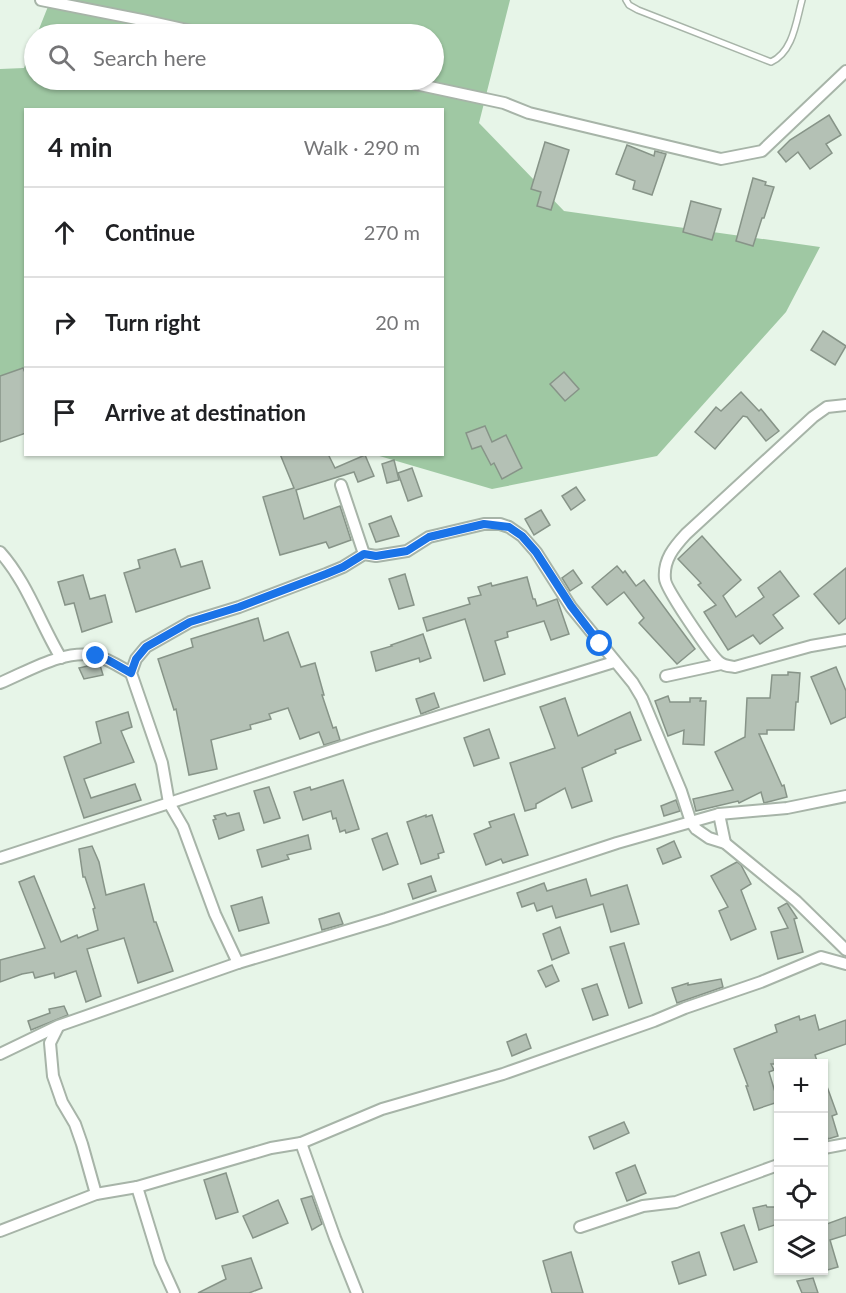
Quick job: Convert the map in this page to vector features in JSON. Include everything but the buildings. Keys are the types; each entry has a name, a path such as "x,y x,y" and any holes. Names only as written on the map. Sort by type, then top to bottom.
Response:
{"street":[{"path":"41,0 160,24"},
{"path":"443,90 721,159 762,151 846,71"},
{"path":"722,664 714,657 670,594 664,581 669,555 686,534 813,417 828,407 846,405"},
{"path":"341,485 364,554"},
{"path":"237,963 215,914 183,827 169,803 162,763 131,673 136,659 146,647 190,622 239,607 326,574 364,554 376,556 407,551 429,537 484,524 509,527 522,536 536,552 571,606 633,683 642,698 681,791 691,822 701,834 725,843 796,901 846,950"},
{"path":"0,552 18,573 43,628 61,658"},
{"path":"666,676 722,664 735,667 812,646 846,640"},
{"path":"0,683 61,658 82,654 108,660 131,673"},
{"path":"0,858 614,662"},
{"path":"0,1054 58,1026 237,963 386,919 617,843 718,814 787,808 846,796"},
{"path":"718,814 725,843"},
{"path":"0,1231 96,1194 137,1187 271,1148 301,1143 382,1109 503,1074 761,982 821,957 846,964"},
{"path":"58,1026 50,1043 53,1076 62,1102 79,1134 96,1194"},
{"path":"301,1143 357,1293"},
{"path":"828,1148 846,1144"},
{"path":"580,1227 643,1206 676,1202 774,1166"},
{"path":"137,1187 160,1262 174,1293"}],"lane":[{"path":"626,0 628,5 638,10 771,62 782,57 788,47 802,0"}],"green space":[{"path":"38,0 510,0 479,123 564,211 820,247 786,312 657,456 492,489 379,456 444,456 444,108 24,108 24,395 0,410 0,69 24,68 24,90 444,90 444,24 41,24 49,4"}],"route":[{"path":"96,656 131,673 136,659 146,647 190,622 239,607 326,574 364,554 376,556 407,551 429,537 484,524 500,524 522,536 536,552 557,586 600,644"}]}
